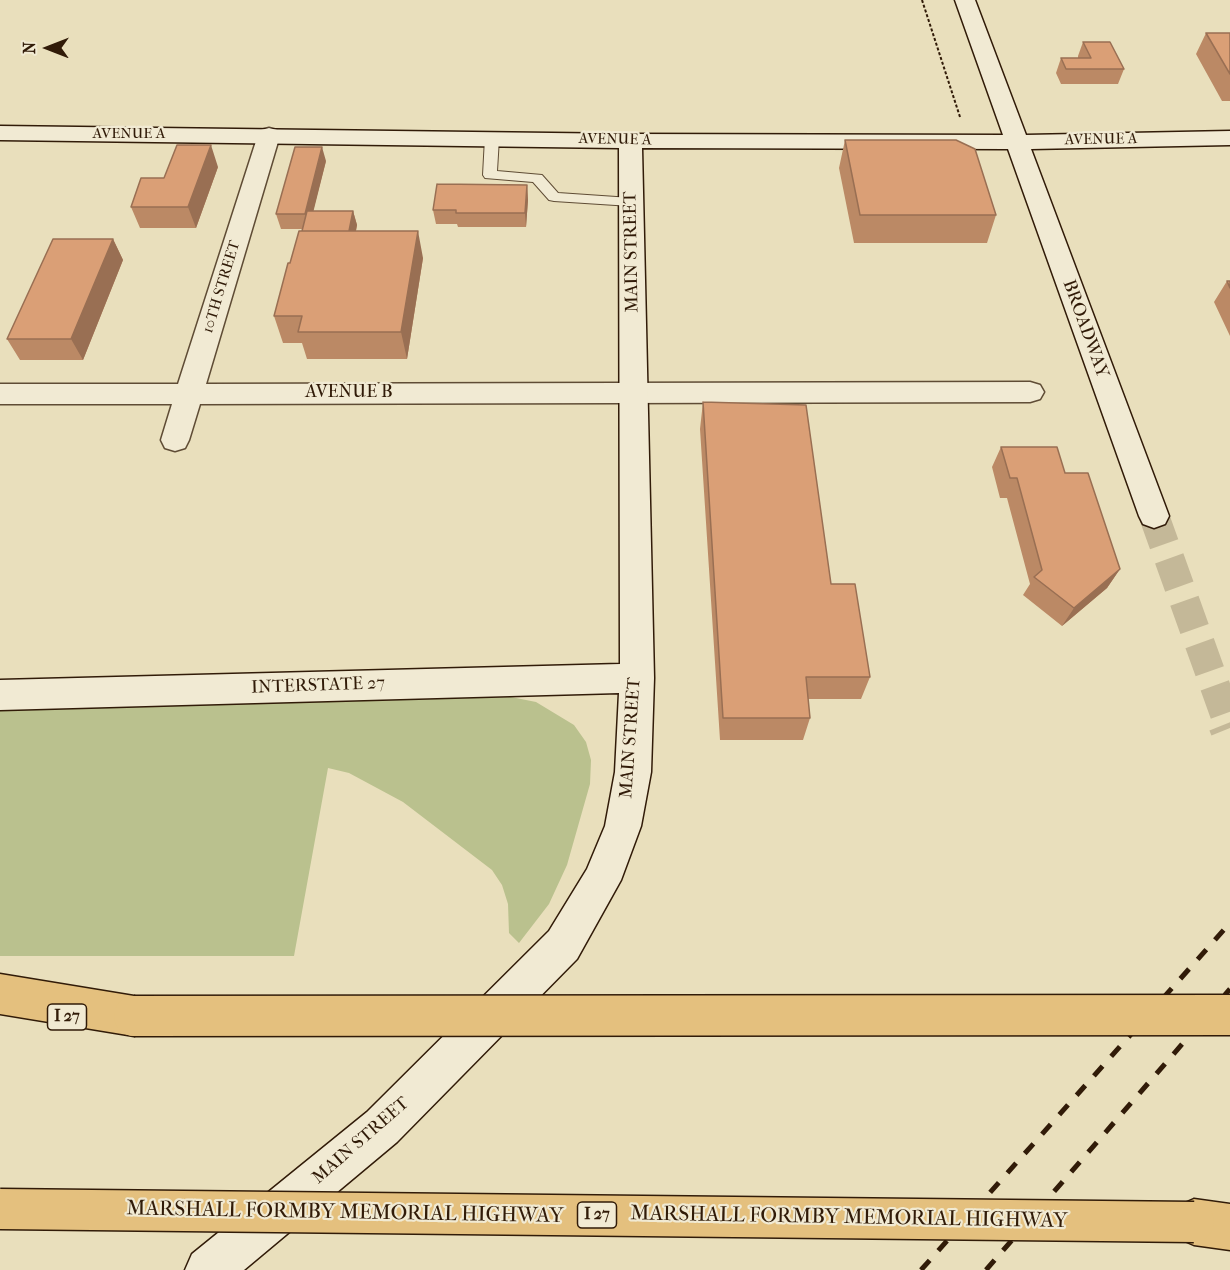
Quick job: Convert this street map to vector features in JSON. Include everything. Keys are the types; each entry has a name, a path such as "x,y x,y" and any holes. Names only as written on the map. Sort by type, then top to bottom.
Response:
{"highway":[{"path":"0,994 134,1016"},
{"name":"I 27","path":"0,1018 1230,1015"},
{"name":"MARSHALL FORMBY MEMORIAL HIGHWAY","path":"0,1209 1218,1224"}],"main road":[{"name":"BROADWAY","path":"965,0 1154,516"},
{"name":"AVENUE A","path":"0,133 630,141 1016,142 1230,138"},
{"name":"10TH STREET","path":"175,440 269,135"},
{"name":"MAIN STREET","path":"208,1270 382,1126 563,945 602,880 623,826 633,771 637,678 630,141"},
{"name":"AVENUE B","path":"0,394 1030,392"},
{"name":"INTERSTATE 27","path":"0,695 637,678"}],"lane":[{"path":"492,138 490,175 537,178 554,197 631,202"}],"path":[{"path":"922,0 961,121"}],"green space":[{"path":"511,697 536,702 574,725 586,742 591,760 590,784 567,865 549,904 519,943 509,933 508,904 502,885 492,870 403,802 349,773 328,768 294,956 0,956 0,710"}],"building":[{"path":"1206,33 1230,33 1230,74"},
{"path":"1083,42 1110,42 1124,69 1066,69 1061,58 1091,58"},
{"path":"845,140 956,140 975,149 996,215 860,215"},
{"path":"177,145 211,145 188,207 131,207 141,178 164,178"},
{"path":"295,147 322,147 305,214 276,214"},
{"path":"437,184 527,185 525,213 456,213 456,210 433,210"},
{"path":"307,211 353,211 349,231 302,231"},
{"path":"299,231 418,231 401,332 298,332 302,316 274,316"},
{"path":"53,239 113,239 71,339 7,339"},
{"path":"703,402 806,405 831,584 855,584 870,677 806,677 810,718 723,718"},
{"path":"1001,447 1057,447 1065,473 1088,473 1120,569 1074,608 1034,577 1042,570 1017,478 1010,478"}],"tunnel":[{"path":"1154,516 1229,725"},
{"path":"1228,723 1230,728"}],"railway":[{"path":"921,1270 1230,923"},
{"path":"986,1270 1230,989"}]}
